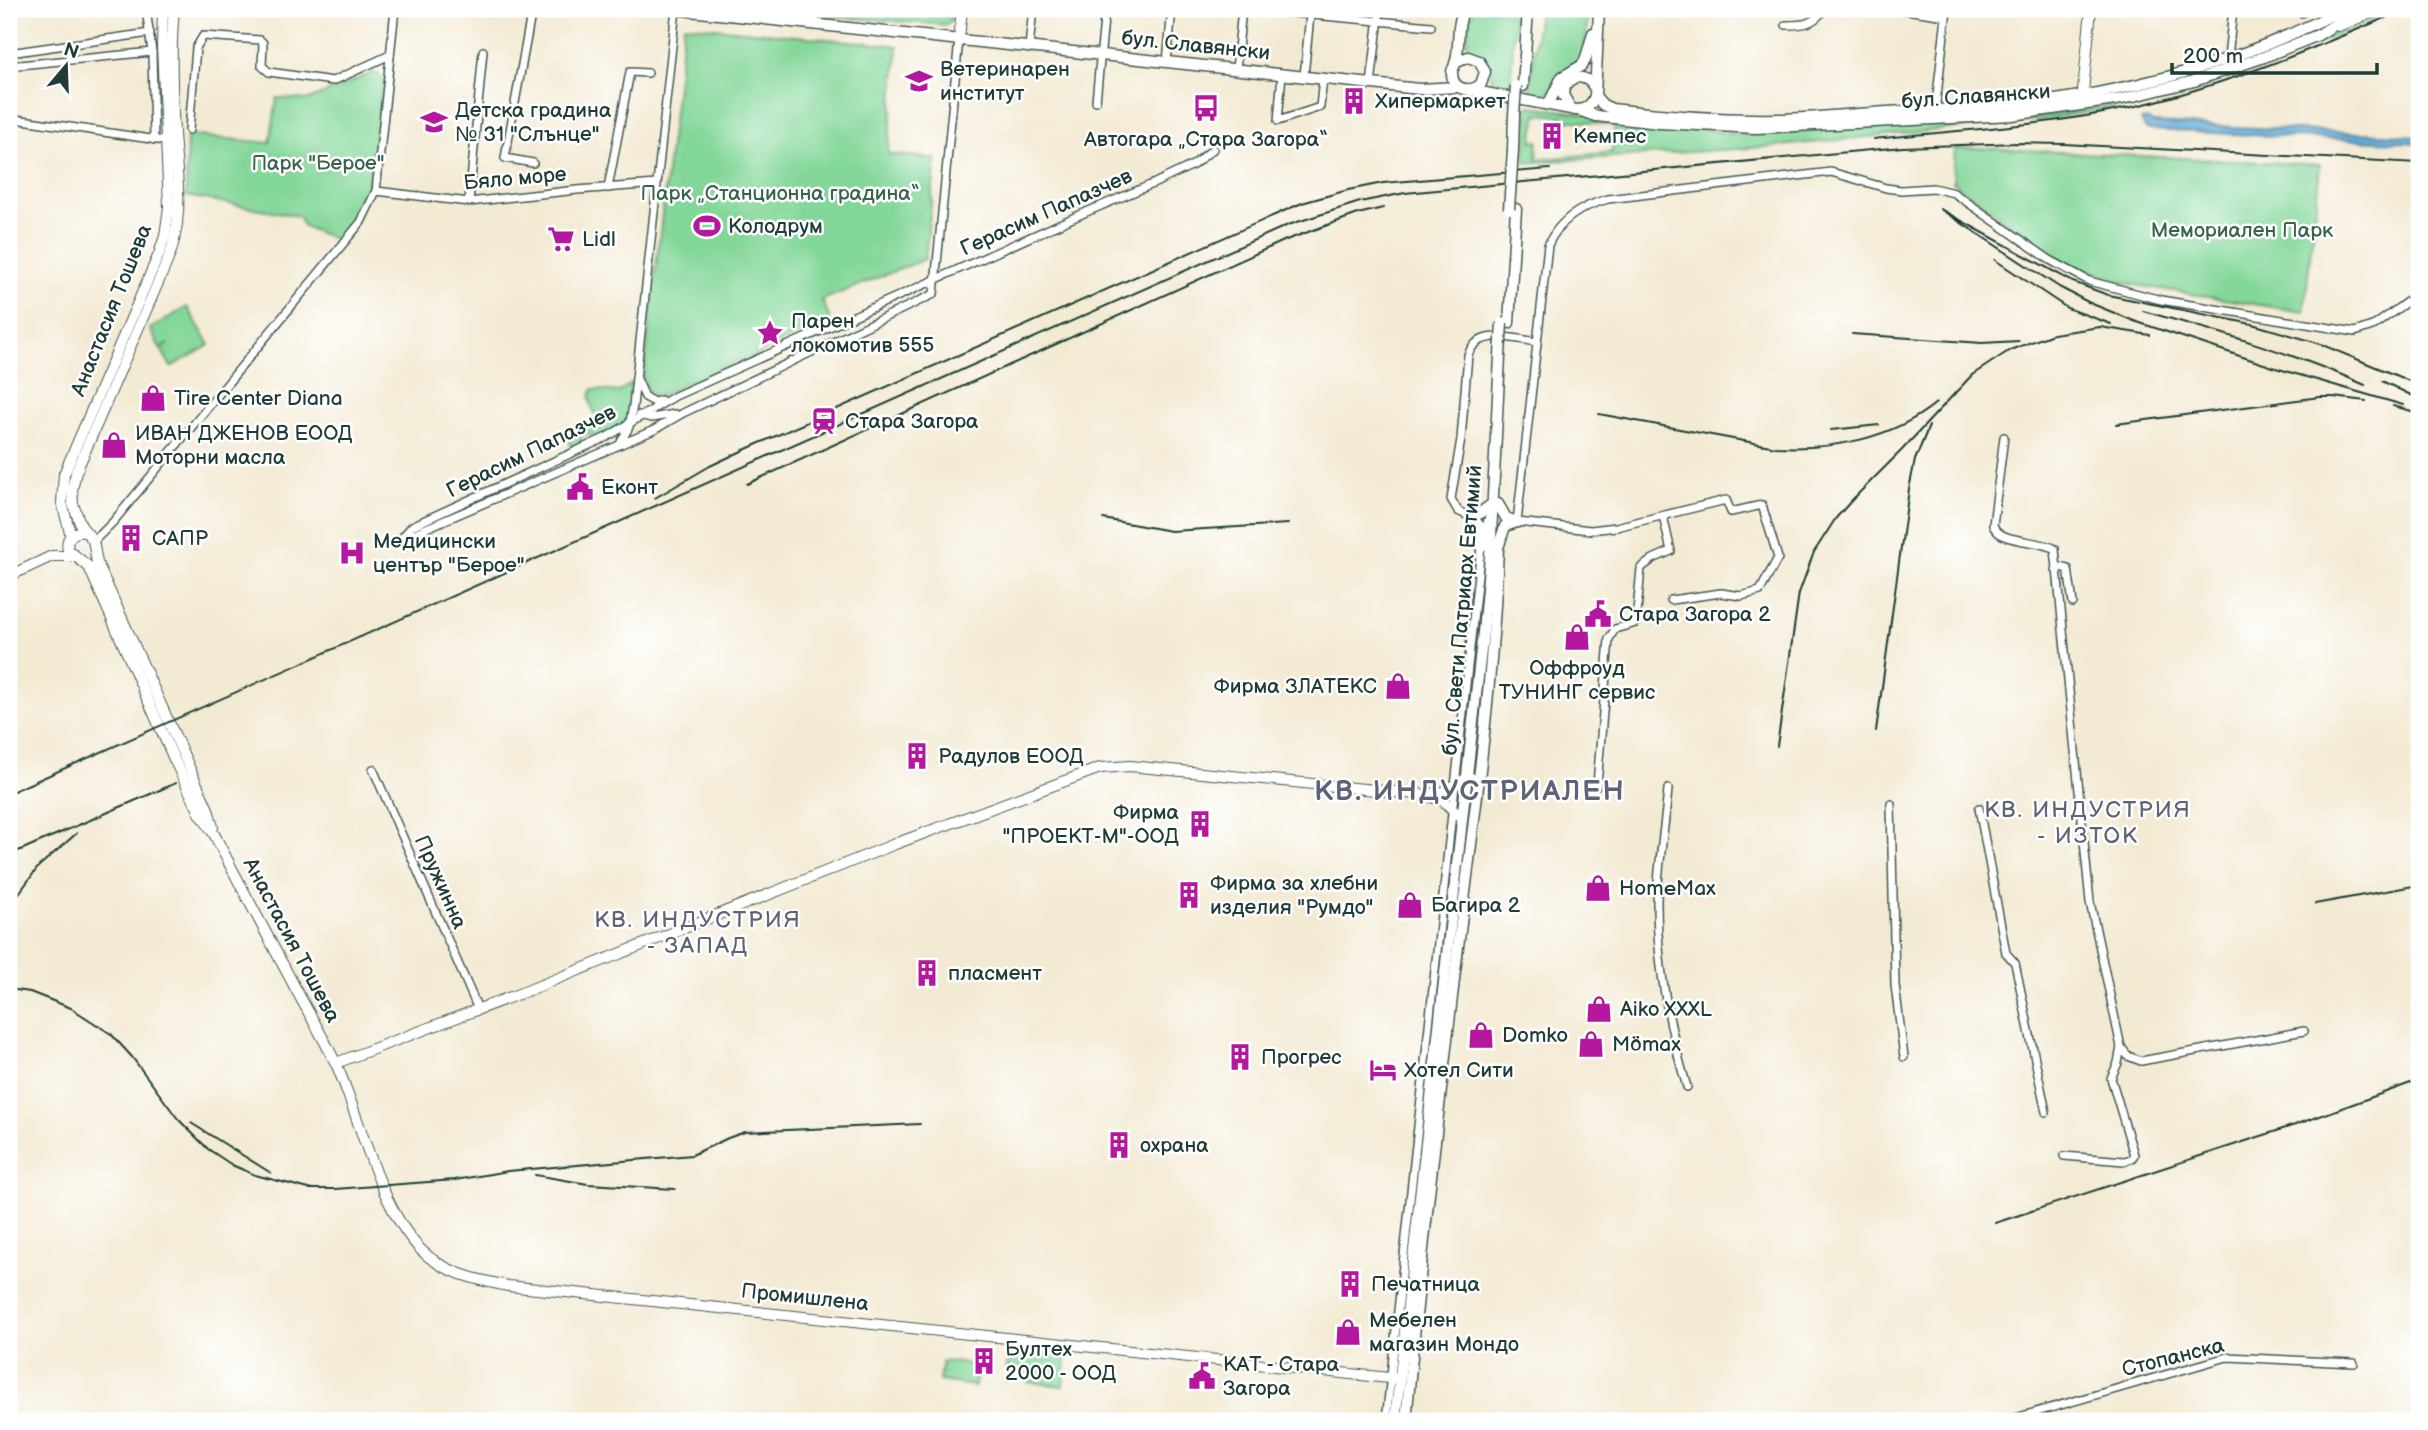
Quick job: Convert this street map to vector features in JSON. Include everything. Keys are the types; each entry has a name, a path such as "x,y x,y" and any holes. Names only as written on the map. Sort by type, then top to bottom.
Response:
{"main road":[{"name":"Анастасия Тошева","path":"69,537 62,503 64,474 165,236 169,207 163,9"},
{"name":"Анастасия Тошева","path":"85,532 74,509 72,486 173,246 178,223 179,200 165,141 174,9"},
{"name":"бул. Славянски","path":"674,9 1426,90 1462,88 1500,97 1545,101 1599,116 1744,128 2122,99 2194,81 2264,57 2318,35 2360,9"},
{"path":"959,39 962,9"},
{"path":"1464,9 1457,35 1453,80 1462,88 1475,89 1484,80"},
{"path":"1471,9 1464,22 1462,40 1467,52 1484,68 1484,80 1490,90 1500,97"},
{"name":"бул. Свети Патриарх Евтимий","path":"1395,1421 1395,1378 1467,778 1495,504 1520,86 1522,9"},
{"name":"бул. Свети Патриарх Евтимий","path":"1520,86 1528,9"},
{"path":"1526,37 1534,9"},
{"path":"1545,101 1590,65 1594,9"},
{"path":"1564,87 1563,98 1574,108 1590,106 1595,92 1599,9"},
{"name":"бул. Славянски","path":"2082,100 2228,58 2309,27 2343,9"},
{"path":"2318,35 2381,9"},
{"path":"2082,100 2089,13"},
{"path":"1545,101 1562,77 1585,61 1595,23"},
{"path":"1426,90 1441,82 1464,58 1475,58"},
{"path":"1574,77 1587,79 1595,92"},
{"name":"бул. Славянски","path":"1595,92 1601,104 1612,109 1722,118 1935,115"},
{"path":"1481,547 1480,528 1473,518 1495,504 1506,518 1517,522"},
{"name":"бул. Свети Патриарх Евтимий","path":"1406,1421 1493,638 1498,548 1495,504"},
{"path":"1498,548 1505,526 1517,522"},
{"path":"9,576 55,555 88,556 93,545 85,532 76,532 29,566"},
{"path":"69,537 68,548 75,557"},
{"name":"Анастасия Тошева","path":"93,545 97,564 208,809 214,834"},
{"name":"Анастасия Тошева","path":"75,557 89,567 200,813 214,834 336,1063"},
{"path":"336,1063 895,844 1100,768 1130,766 1426,795 1437,797 1453,807 1462,819"},
{"path":"1426,795 1443,792 1467,778 1479,778"},
{"name":"Промишлена","path":"336,1063 381,1185 409,1237 422,1252 465,1277 508,1286 1395,1378"},
{"path":"1408,1402 1395,1378 1412,1363"}],"street":[{"name":"Анастасия Тошева","path":"146,9 165,141"},
{"path":"93,545 361,222 376,191 395,9"},
{"path":"532,9 505,158 533,163"},
{"path":"620,444 631,422 633,406 674,9"},
{"path":"815,24 817,9"},
{"path":"1029,47 1034,9"},
{"path":"1096,101 1105,9"},
{"path":"1167,62 1172,9"},
{"path":"1236,69 1242,9"},
{"path":"1248,9 1431,26"},
{"path":"1371,84 1380,9"},
{"path":"1786,25 1806,25 1817,19 1825,9"},
{"path":"1899,9 1947,12 1935,115"},
{"path":"2064,9 2089,13"},
{"path":"2228,58 2233,9"},
{"path":"1304,76 1310,15"},
{"path":"9,53 150,33"},
{"path":"189,130 196,48 204,36 260,40 263,43 262,66 269,72 333,81 390,55"},
{"path":"935,280 959,39"},
{"path":"470,202 483,51"},
{"path":"9,66 152,52"},
{"path":"608,188 630,72 648,73"},
{"path":"1282,74 1278,121 1320,107 1323,78"},
{"path":"9,118 165,141"},
{"name":"Герасим Папазчев","path":"935,280 934,293 683,412 654,429 400,540 412,526 607,437 675,396 935,280 1155,183 1193,165 1213,149"},
{"path":"1671,600 1721,593 1741,596 1760,591 1778,558 1762,505 1731,512 1726,500 1616,527 1591,530 1517,522 1548,245 1564,222 1584,207 1608,199 1830,172 1886,188 1933,188 1954,193 2069,271 2089,281 2161,300 2355,332 2375,326 2419,293"},
{"name":"Бяло море","path":"376,191 470,202 657,184"},
{"path":"635,186 649,193 654,203"},
{"path":"1473,518 1458,511 1451,499 1461,439 1468,355 1476,341 1493,337 1538,342"},
{"path":"636,377 645,397 654,402 675,396"},
{"path":"633,406 641,416 651,418 683,412"},
{"path":"2004,437 1993,525 1995,531 2001,536 2055,549 2090,902 2121,1047 2111,1078 2133,1150 2132,1159 2124,1161 2064,1156"},
{"path":"553,463 559,471"},
{"path":"1386,1421 1395,1378 1481,547 1495,504"},
{"path":"1597,785 1609,639 1615,629 1636,623 1641,568 1671,551 1662,516"},
{"path":"2056,570 2060,567 2068,569 2073,603"},
{"name":"Пружинна","path":"373,769 478,1009"},
{"path":"1668,789 1657,898 1658,937 1678,1056 1687,1087"},
{"path":"1891,804 1895,985 1904,1057"},
{"path":"1979,808 2006,953 2015,963 2046,1112"},
{"path":"2121,1047 2128,1056 2141,1061 2304,1031"},
{"name":"Стопанска","path":"2005,1421 2227,1357 2354,1363"}],"green space":[{"path":"826,9 952,9 951,21 947,25 825,16"},
{"path":"1475,9 1515,9 1510,94 1494,85 1487,61 1467,43 1469,21"},
{"path":"1539,9 1587,9 1588,13 1582,59 1548,94 1541,97 1529,95"},
{"path":"2387,9 2399,9 2234,75 2170,95 2089,112 2048,119 1779,146 1525,163 1528,106 1743,135 1915,123 1952,125 2047,115 2129,102 2308,43","holes":["1537,114 1562,116 1565,120 1615,125 1612,152 1537,158 1538,141 1532,141"]},
{"name":"Парк „Станционна градина“","path":"684,25 898,46 888,154 936,159 925,259 822,300 830,319 829,324 790,338 742,362 741,360 657,397 649,392 643,379"},
{"name":"Парк \"Берое\"","path":"374,72 384,79 368,187 339,241 303,226 299,216 186,196 187,135 270,143 277,98 309,100"},
{"name":"Мемориален Парк","path":"1982,148 2320,165 2304,312 2124,283 2057,259 1953,182 1955,149"},
{"path":"187,307 210,345 171,367 161,349 169,344 160,348 150,329"},
{"path":"631,383 628,407 631,413 623,426 595,438 591,433 580,437 582,443 572,448 567,436 600,423 590,402 593,389 619,392"},
{"path":"1010,1345 1067,1352 1063,1386 1028,1382 1029,1371 1007,1368"},
{"path":"942,1361 978,1365 975,1386 939,1381"}],"water":[{"path":"2147,119 2153,123 2419,136 2419,143 2149,130 2141,120"}],"railway":[{"path":"1874,139 2036,123 2132,107 2237,76 2406,9"},
{"path":"9,793 1288,225 1360,202 1405,193 1903,147 2064,144 2419,163"},
{"path":"655,498 744,450 1302,203 1383,183 1550,169"},
{"path":"747,484 1286,240 1358,214 1383,208"},
{"path":"2403,405 2279,369 2134,321 2090,303 2059,287 1940,209 2073,282 2108,295 2252,324 2318,343 2419,385"},
{"path":"1995,260 2067,308 2111,324"},
{"path":"2143,311 2284,353 2365,385"},
{"path":"1777,746 1799,593 1814,552 1836,518 1852,500 1972,375 2010,350 2053,334 2100,327 2150,335"},
{"path":"1852,334 1982,343 2019,341"},
{"path":"2382,381 2419,399"},
{"path":"2116,424 2320,397 2366,401"},
{"path":"1599,414 1776,447 1797,447 1840,444 1881,434 1919,415 1936,403"},
{"path":"2393,406 2419,413"},
{"path":"1831,430 1879,425"},
{"path":"1876,731 1909,489 1915,460 1929,426"},
{"path":"1103,519 1171,531 1288,524"},
{"path":"9,855 176,783"},
{"path":"9,907 39,866 77,833"},
{"path":"2315,904 2419,885"},
{"path":"9,989 30,992 71,1008 111,1034 132,1057 178,1119 208,1149 232,1165 255,1175 309,1189 455,1180 508,1171 692,1155 745,1132 920,1124"},
{"path":"1995,1223 2295,1125 2419,1080"},
{"path":"191,1123 271,1173"},
{"path":"535,1175 588,1184 675,1189"}],"place":[{"name":"Ветеринарен институт","path":"919,81"},
{"name":"Хипермаркет","path":"1354,101"},
{"name":"Автогара „Стара Загора“","path":"1206,108"},
{"name":"Детска градина № 31 \"Слънце\"","path":"434,122"},
{"name":"Кемпес","path":"1552,136"},
{"name":"Колодрум","path":"707,226"},
{"name":"Lidl","path":"561,239"},
{"name":"Парен локомотив 555","path":"770,333"},
{"name":"Tire Center Diana","path":"153,398"},
{"name":"Стара Загора","path":"824,421"},
{"name":"ИВАН ДЖЕНОВ ЕООД Моторни масла","path":"114,445"},
{"name":"Еконт","path":"580,487"},
{"name":"САПР","path":"131,538"},
{"name":"Медицински център \"Берое\"","path":"352,553"},
{"name":"Стара Загора 2","path":"1598,614"},
{"name":"Оффроуд ТУНИНГ сервис","path":"1577,637"},
{"name":"Фирма ЗЛАТЕКС","path":"1398,686"},
{"name":"Радулов ЕООД","path":"917,756"},
{"name":"Фирма \"ПРОЕКТ-М\"-ООД","path":"1200,824"},
{"name":"HomeMax","path":"1598,888"},
{"name":"Фирма за хлебни изделия \"Румдо\"","path":"1189,895"},
{"name":"Багира 2","path":"1410,905"},
{"name":"пласмент","path":"927,973"},
{"name":"Aiko XXXL","path":"1599,1009"},
{"name":"Domko","path":"1481,1035"},
{"name":"Mömax","path":"1591,1044"},
{"name":"Прогрес","path":"1240,1057"},
{"name":"Хотел Сити","path":"1383,1070"},
{"name":"охрана","path":"1119,1145"},
{"name":"Печатница","path":"1350,1284"},
{"name":"Мебелен магазин Мондо","path":"1348,1332"},
{"name":"Бултех 2000 - ООД","path":"984,1361"},
{"name":"КАТ - Стара Загора","path":"1202,1376"}],"district":[{"name":"КВ. ИНДУСТРИАЛЕН","path":"1470,790"},
{"name":"КВ. ИНДУСТРИЯ - ИЗТОК","path":"2088,822"},
{"name":"КВ. ИНДУСТРИЯ - ЗАПАД","path":"698,932"}]}
